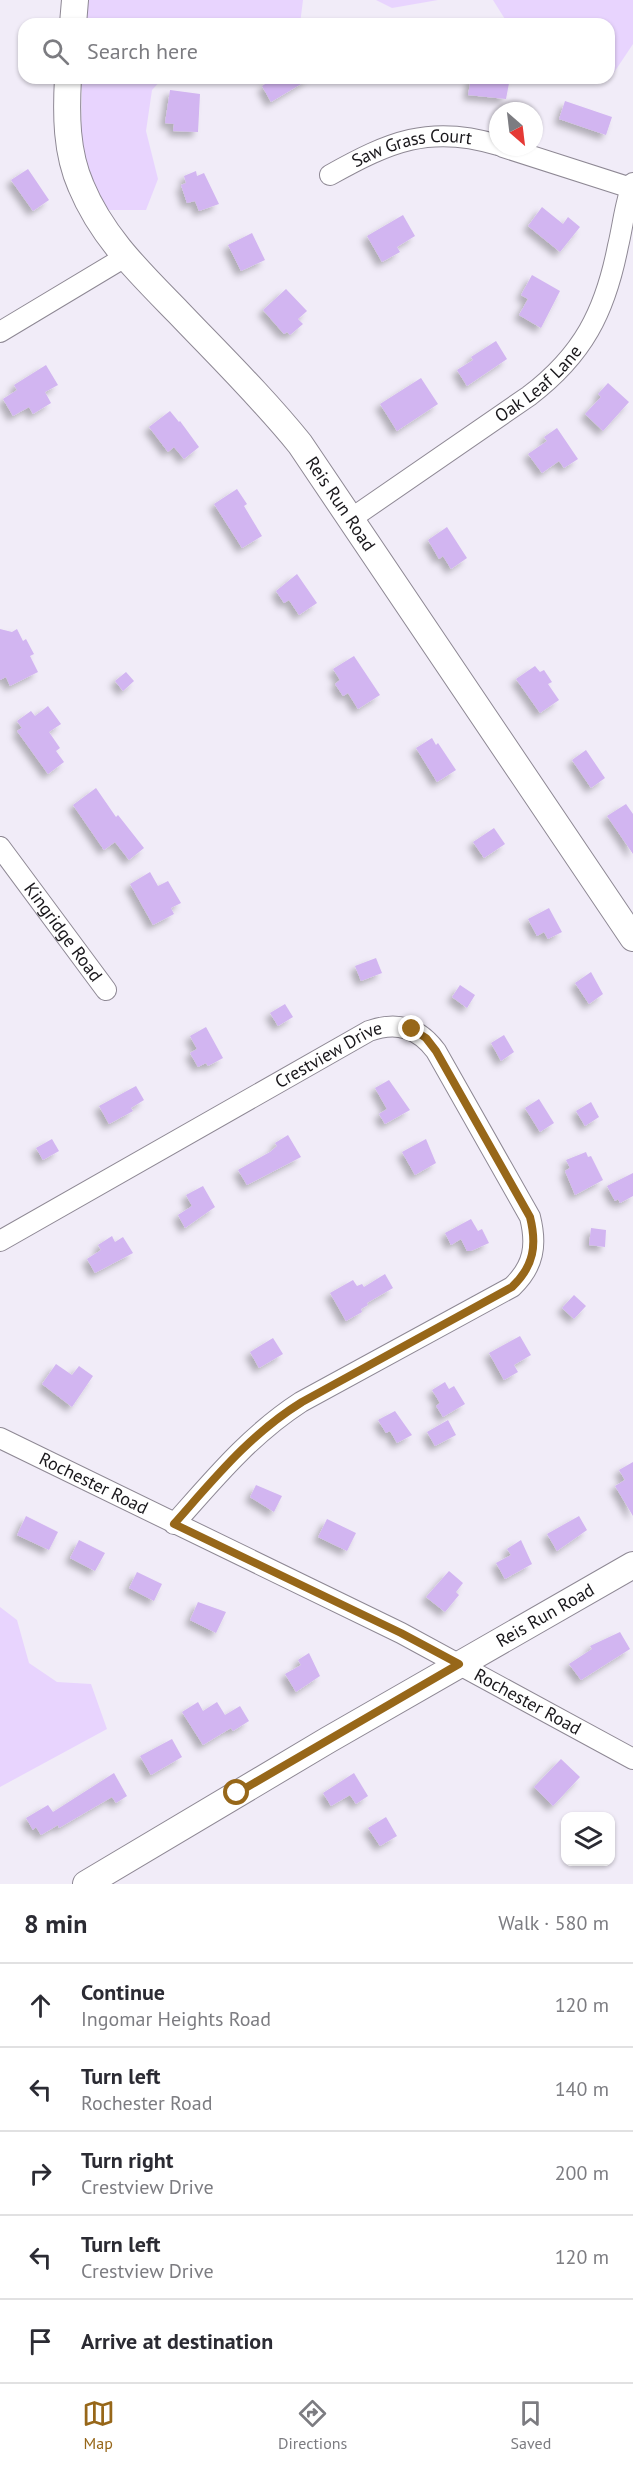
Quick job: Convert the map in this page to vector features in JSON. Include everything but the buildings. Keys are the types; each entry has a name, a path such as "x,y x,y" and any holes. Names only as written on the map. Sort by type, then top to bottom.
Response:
{"main road":[{"path":"74,18 75,0"},
{"name":"Reis Run Road","path":"68,84 68,141 80,185 97,221 125,257 279,418 352,518 633,938"},
{"name":"Reis Run Road","path":"86,1884 459,1664 633,1565"}],"street":[{"name":"Saw Grass Court","path":"330,175 375,150 398,141 423,137 470,136 489,142"},
{"path":"533,156 632,186"},
{"name":"Oak Leaf Lane","path":"352,518 528,396 550,379 570,358 599,316 610,286 632,186"},
{"path":"0,332 125,257"},
{"name":"Kingridge Road","path":"2,853 106,990"},
{"name":"Crestview Drive","path":"0,1241 369,1031 384,1026 412,1029 426,1038 436,1051 530,1217 535,1247 527,1268 512,1287 302,1402 271,1422 245,1444 174,1524"},
{"name":"Rochester Road","path":"0,1438 401,1633 633,1759"}],"shaded area":[{"path":"85,0 303,0 301,18 84,18"},
{"path":"376,0 438,0 392,8"},
{"path":"493,0 633,0 633,44 615,71 615,18 504,18"},
{"path":"82,84 158,84 152,90 146,131 158,179 146,210 104,210 81,148"},
{"path":"0,1607 17,1620 29,1663 57,1682 91,1684 107,1729 0,1787"}],"route":[{"path":"237,1793 459,1664 401,1633 174,1524 245,1444 271,1422 302,1402 512,1287 527,1268 535,1247 535,1236 530,1217 436,1051 426,1038 412,1029"}]}
